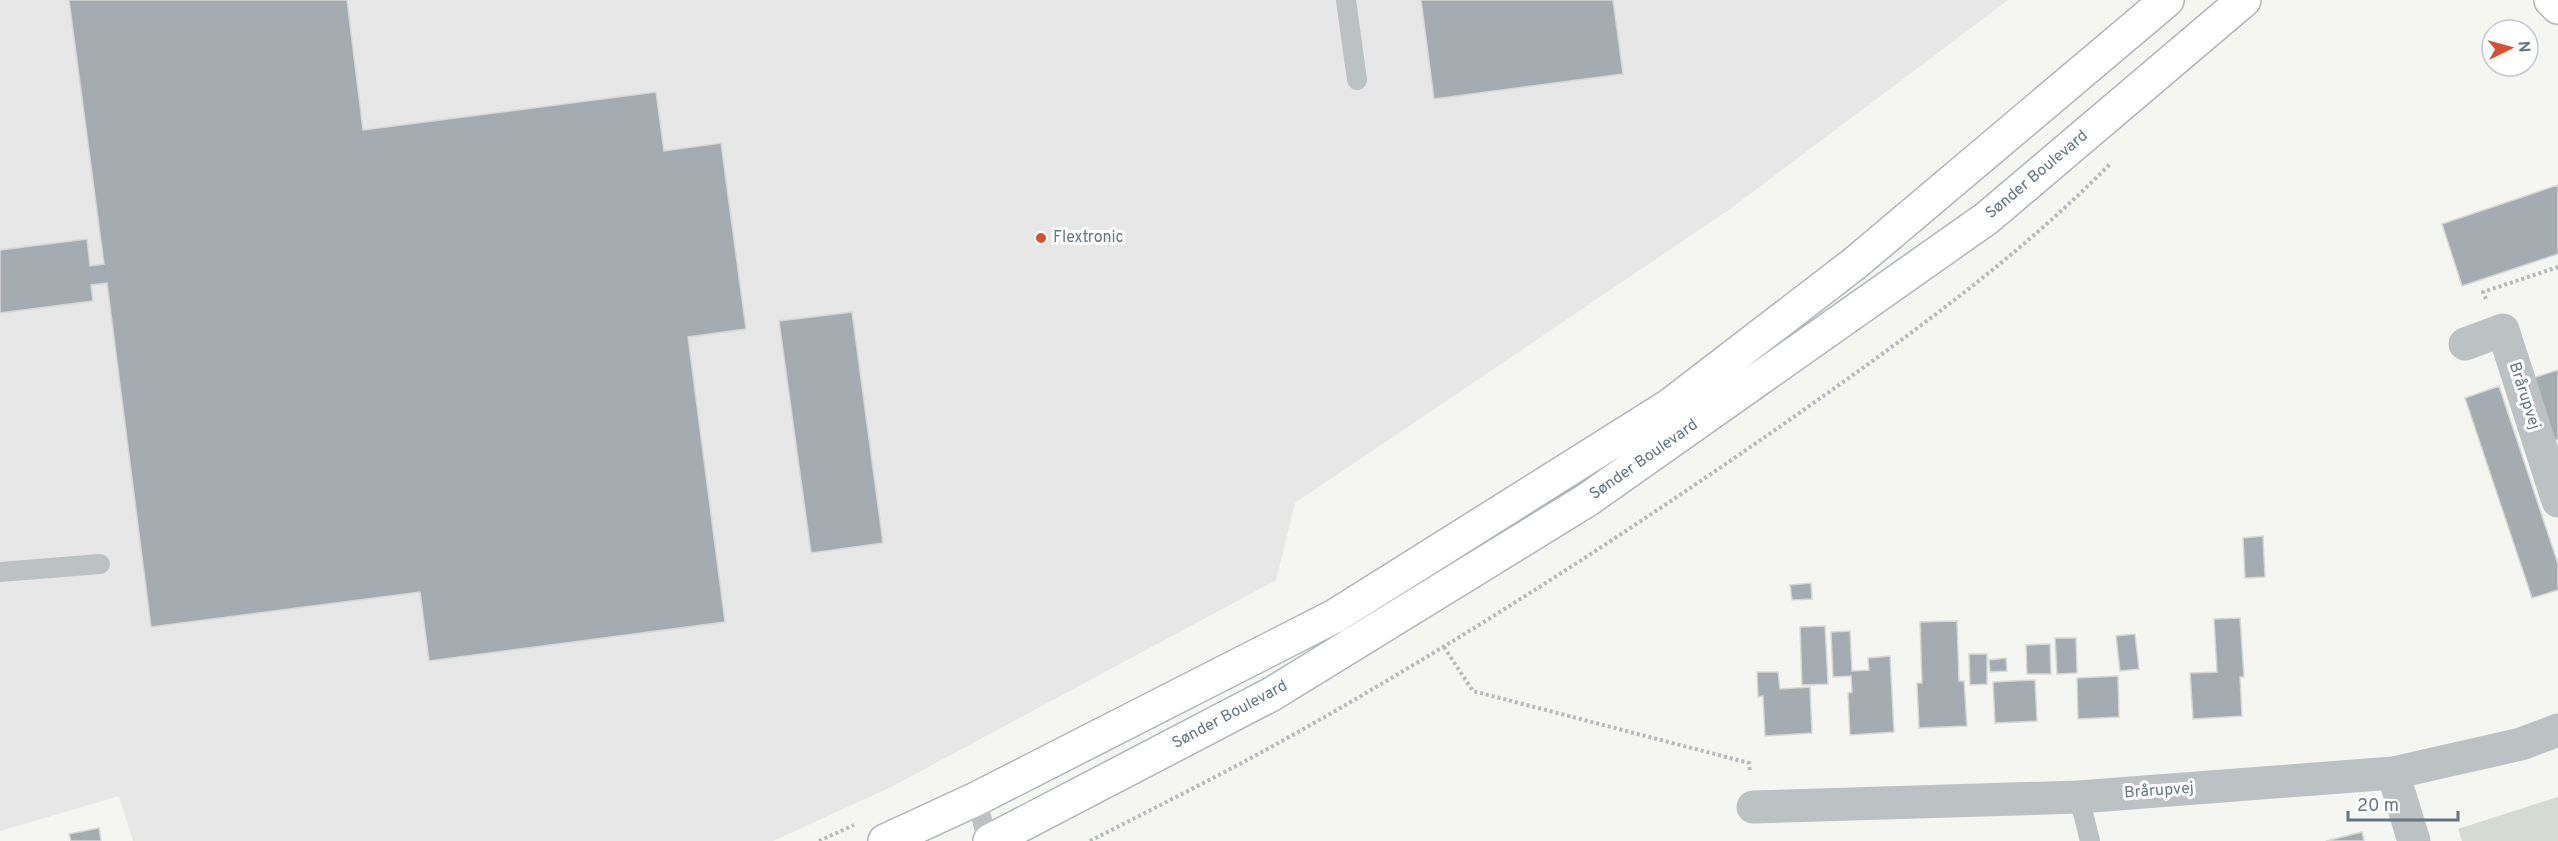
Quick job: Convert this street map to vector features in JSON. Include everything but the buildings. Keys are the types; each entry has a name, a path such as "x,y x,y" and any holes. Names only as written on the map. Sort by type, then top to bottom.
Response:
{"main road":[{"name":"Sønder Boulevard","path":"872,832 976,799 1335,616 1669,405 1854,264 2167,0"},
{"name":"Sønder Boulevard","path":"989,841 1272,694 1587,500 1987,218 2244,0"},
{"path":"2551,0 2558,7"}],"street":[{"name":"Brårupvej","path":"2497,332 2503,330 2558,501"},
{"path":"2465,344 2497,332"},
{"name":"Brårupvej","path":"1753,807 2079,797 2393,773 2521,744 2558,730"},
{"path":"2393,773 2414,841"}],"lane":[{"path":"1346,0 1357,80"},
{"path":"0,572 100,564"},
{"path":"2079,797 2090,841"},
{"name":"Sønder Boulevard","path":"976,799 989,841"}],"path":[{"path":"2497,332 2483,291 2558,267"},
{"path":"1444,647 1473,692 1749,763 1753,807"},
{"path":"819,841 872,832"}],"shaded area":[{"path":"0,0 2008,0 1730,209 1295,503 1276,580 891,787 773,841 133,841 119,796 0,831"},
{"path":"2558,797 2558,841 2462,841 2458,829"}],"place":[{"name":"Flextronic","path":"1041,238"}]}
